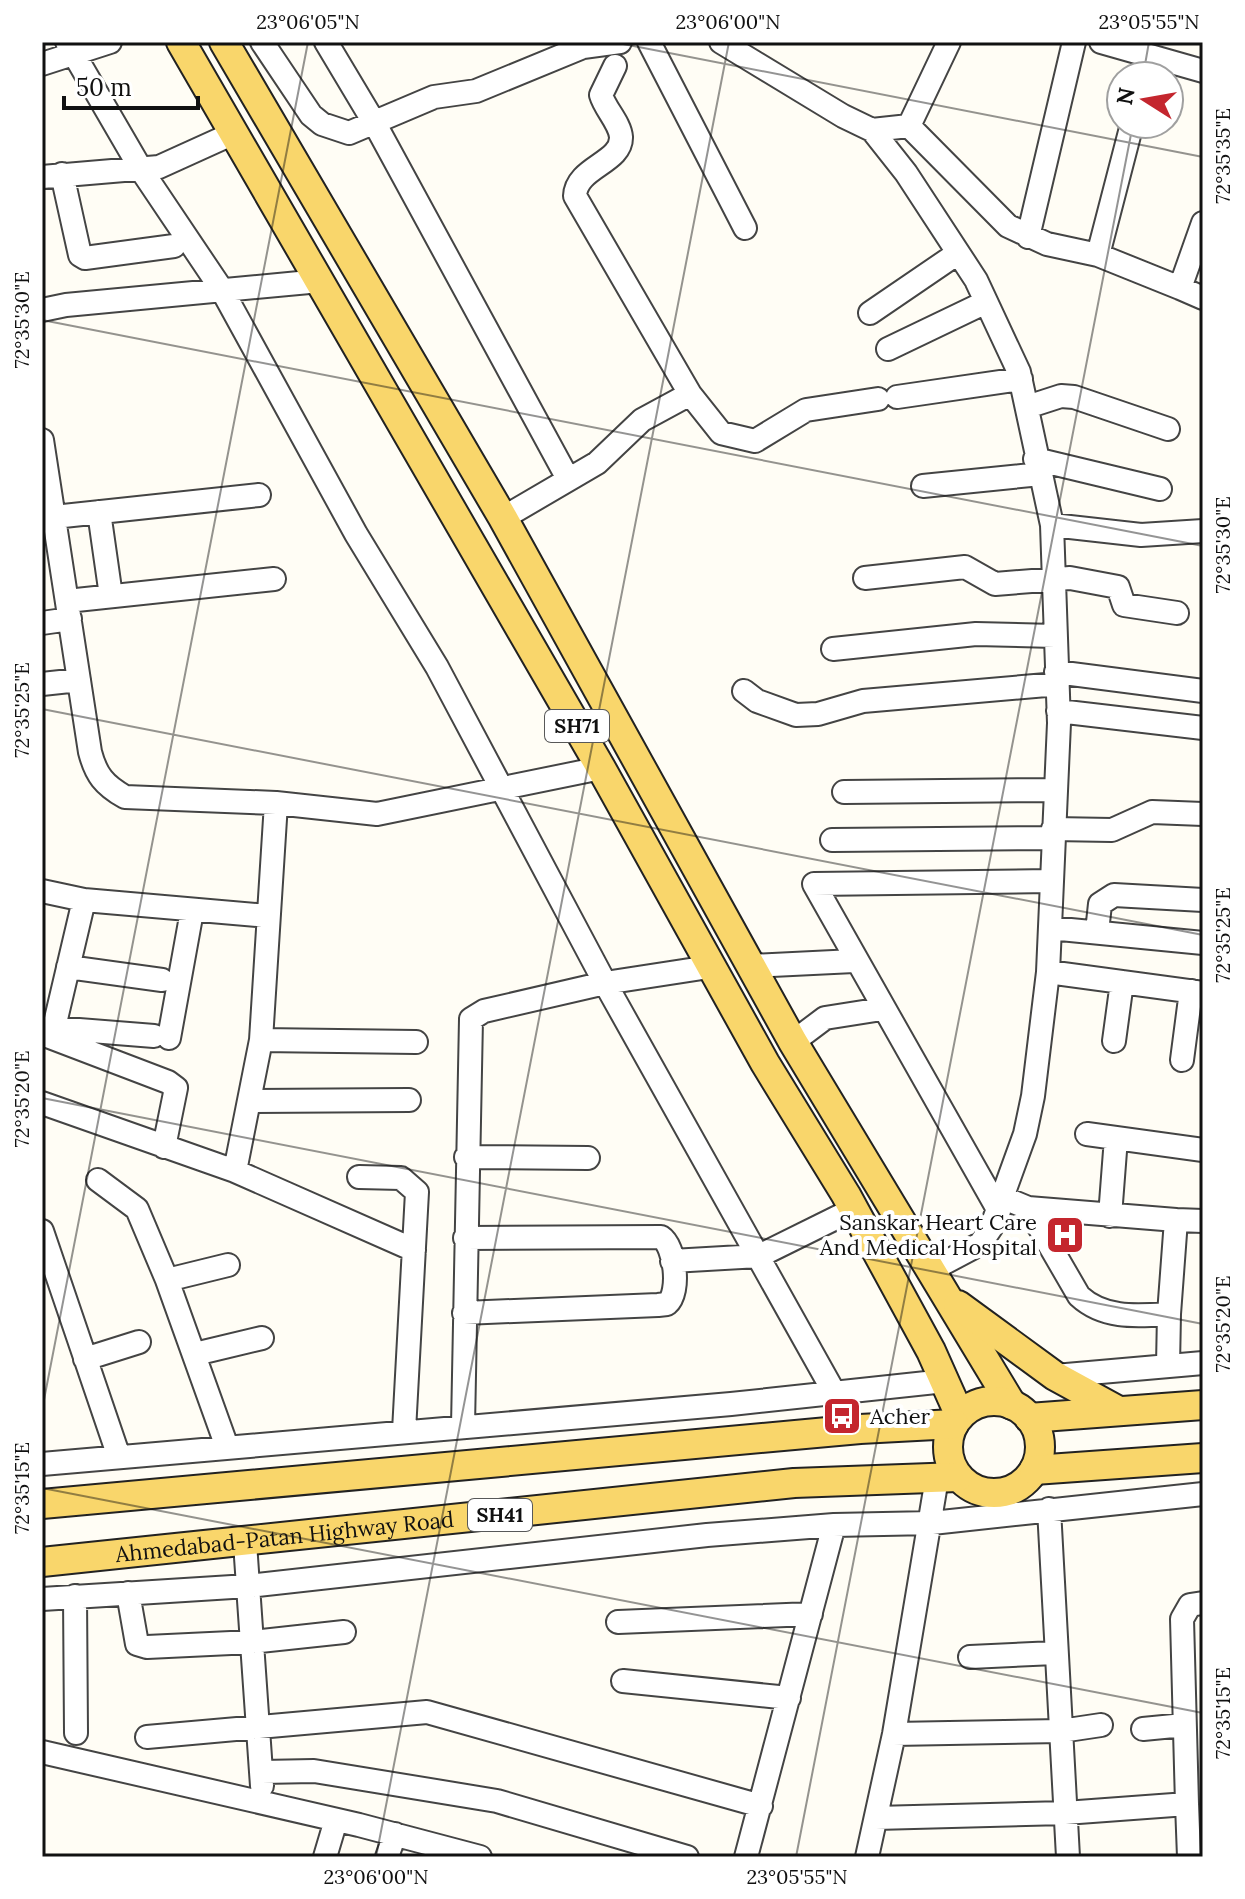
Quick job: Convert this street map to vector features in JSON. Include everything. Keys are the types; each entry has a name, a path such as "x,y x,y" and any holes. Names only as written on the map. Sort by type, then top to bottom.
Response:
{"main road":[{"name":"SH71","path":"181,42 601,768 709,967 854,1209 945,1381 957,1420"},
{"name":"SH71","path":"224,42 503,518 793,1042 945,1295 1020,1411"},
{"path":"765,1063 793,1042"},
{"path":"945,1295 1055,1376 1119,1411"},
{"path":"42,1504 957,1420 979,1403 1020,1411 1119,1411 1203,1405"},
{"path":"1020,1411 1040,1449 1034,1470"},
{"path":"948,1477 948,1446 957,1420"},
{"name":"SH41","path":"948,1477 976,1490 998,1493 1019,1486 1034,1470 1203,1458"},
{"name":"Ahmedabad-Patan Highway Road","path":"42,1562 794,1483 948,1477"}],"street":[{"path":"42,64 70,48 110,42"},
{"path":"262,42 311,115 322,124 349,133 434,97 476,91 583,47 620,42"},
{"path":"326,42 375,124 567,477"},
{"path":"649,42 745,228"},
{"path":"721,42 843,116 872,130 958,253 986,302 1021,379 1052,525 1058,711 1048,972 1033,1096 1001,1204 980,1244 931,1270"},
{"path":"909,126 949,42"},
{"path":"1028,237 1074,42"},
{"path":"1101,42 1135,60"},
{"path":"70,48 142,171 222,290 356,534 437,667 605,983 835,1394"},
{"path":"615,66 601,95 621,141 617,150 580,179 575,196 690,394 721,433 745,441 764,437 806,410 1021,379"},
{"path":"872,130 909,126"},
{"path":"909,126 996,216 1028,237 1098,255 1203,298"},
{"path":"174,246 85,258 80,255 52,175 142,171 159,167 234,133"},
{"path":"1098,255 1128,140"},
{"path":"1180,288 1203,223"},
{"path":"870,313 958,253"},
{"path":"42,310 320,281"},
{"path":"888,349 986,302"},
{"path":"503,518 567,477 612,453 642,420 690,394"},
{"path":"1027,407 1061,396 1074,397 1168,429"},
{"path":"42,440 54,517 51,556 69,610 93,763 96,775 125,797 276,803 377,814 601,768"},
{"path":"923,486 1038,467 1160,489"},
{"path":"54,517 259,495"},
{"path":"99,512 111,596"},
{"path":"1052,525 1141,535 1203,531"},
{"path":"865,578 965,567 995,584 1054,582 1070,578 1118,587 1124,605 1177,613"},
{"path":"42,623 111,596 274,579"},
{"path":"833,649 976,634 1055,636"},
{"path":"744,691 757,701 796,715 818,714 863,701 1057,678 1203,691"},
{"path":"42,684 79,680"},
{"path":"1058,711 1203,728"},
{"path":"844,792 1055,790"},
{"path":"235,1171 261,1040 276,803"},
{"path":"832,840 1112,830 1152,812 1203,814"},
{"path":"1001,1204 882,1009 814,884 1050,881"},
{"path":"42,891 84,900 268,916"},
{"path":"1097,932 1100,904 1114,895 1203,900"},
{"path":"49,1032 84,900"},
{"path":"49,1032 162,1037 192,911"},
{"path":"1050,928 1203,943"},
{"path":"751,966 854,961"},
{"path":"68,967 162,980"},
{"path":"463,1426 471,1019 484,1011 605,983 709,967"},
{"path":"1048,972 1197,992 1182,1060"},
{"path":"1114,1041 1122,982"},
{"path":"793,1042 825,1018 882,1009"},
{"path":"49,1032 176,1088 164,1147"},
{"path":"261,1040 416,1042"},
{"path":"250,1101 409,1100"},
{"path":"42,1103 235,1171 414,1250"},
{"path":"1087,1134 1203,1150"},
{"path":"1110,1216 1116,1138"},
{"path":"466,1157 588,1158"},
{"path":"359,1177 401,1178 417,1192 404,1431"},
{"path":"98,1180 137,1209 195,1354 227,1447"},
{"path":"1001,1204 1110,1216 1203,1221"},
{"path":"1028,1208 1079,1296 1091,1307 1109,1314 1169,1314"},
{"path":"672,1261 759,1256 854,1209"},
{"path":"1168,1365 1176,1220"},
{"path":"42,1231 119,1457"},
{"path":"464,1313 667,1304 674,1292 668,1242 661,1237 465,1238"},
{"path":"167,1280 228,1265"},
{"path":"195,1354 262,1338"},
{"path":"85,1359 139,1342"},
{"path":"1055,1376 1203,1363"},
{"path":"42,1464 835,1394 945,1381"},
{"path":"867,1857 894,1734 932,1523 948,1477"},
{"path":"42,1599 248,1586 559,1550 834,1525 932,1523 1203,1494"},
{"path":"1049,1509 1068,1857"},
{"path":"746,1857 834,1525"},
{"path":"245,1543 263,1803"},
{"path":"128,1593 137,1644 147,1647 252,1642 344,1632"},
{"path":"75,1596 76,1733"},
{"path":"1189,1857 1182,1619 1190,1605 1203,1603"},
{"path":"618,1622 811,1614"},
{"path":"970,1657 1055,1653"},
{"path":"623,1681 789,1698"},
{"path":"147,1737 427,1712 761,1806"},
{"path":"894,1734 1061,1731 1101,1725"},
{"path":"1143,1729 1184,1725"},
{"path":"42,1752 395,1834 480,1857"},
{"path":"262,1772 330,1773 497,1801 687,1857"},
{"path":"876,1818 1065,1813 1187,1804"},
{"path":"325,1857 336,1820"},
{"path":"387,1857 395,1834"}],"place":[{"name":"Sanskar Heart Care And Medical Hospital","path":"1065,1235"},
{"name":"Acher","path":"842,1416"}]}
